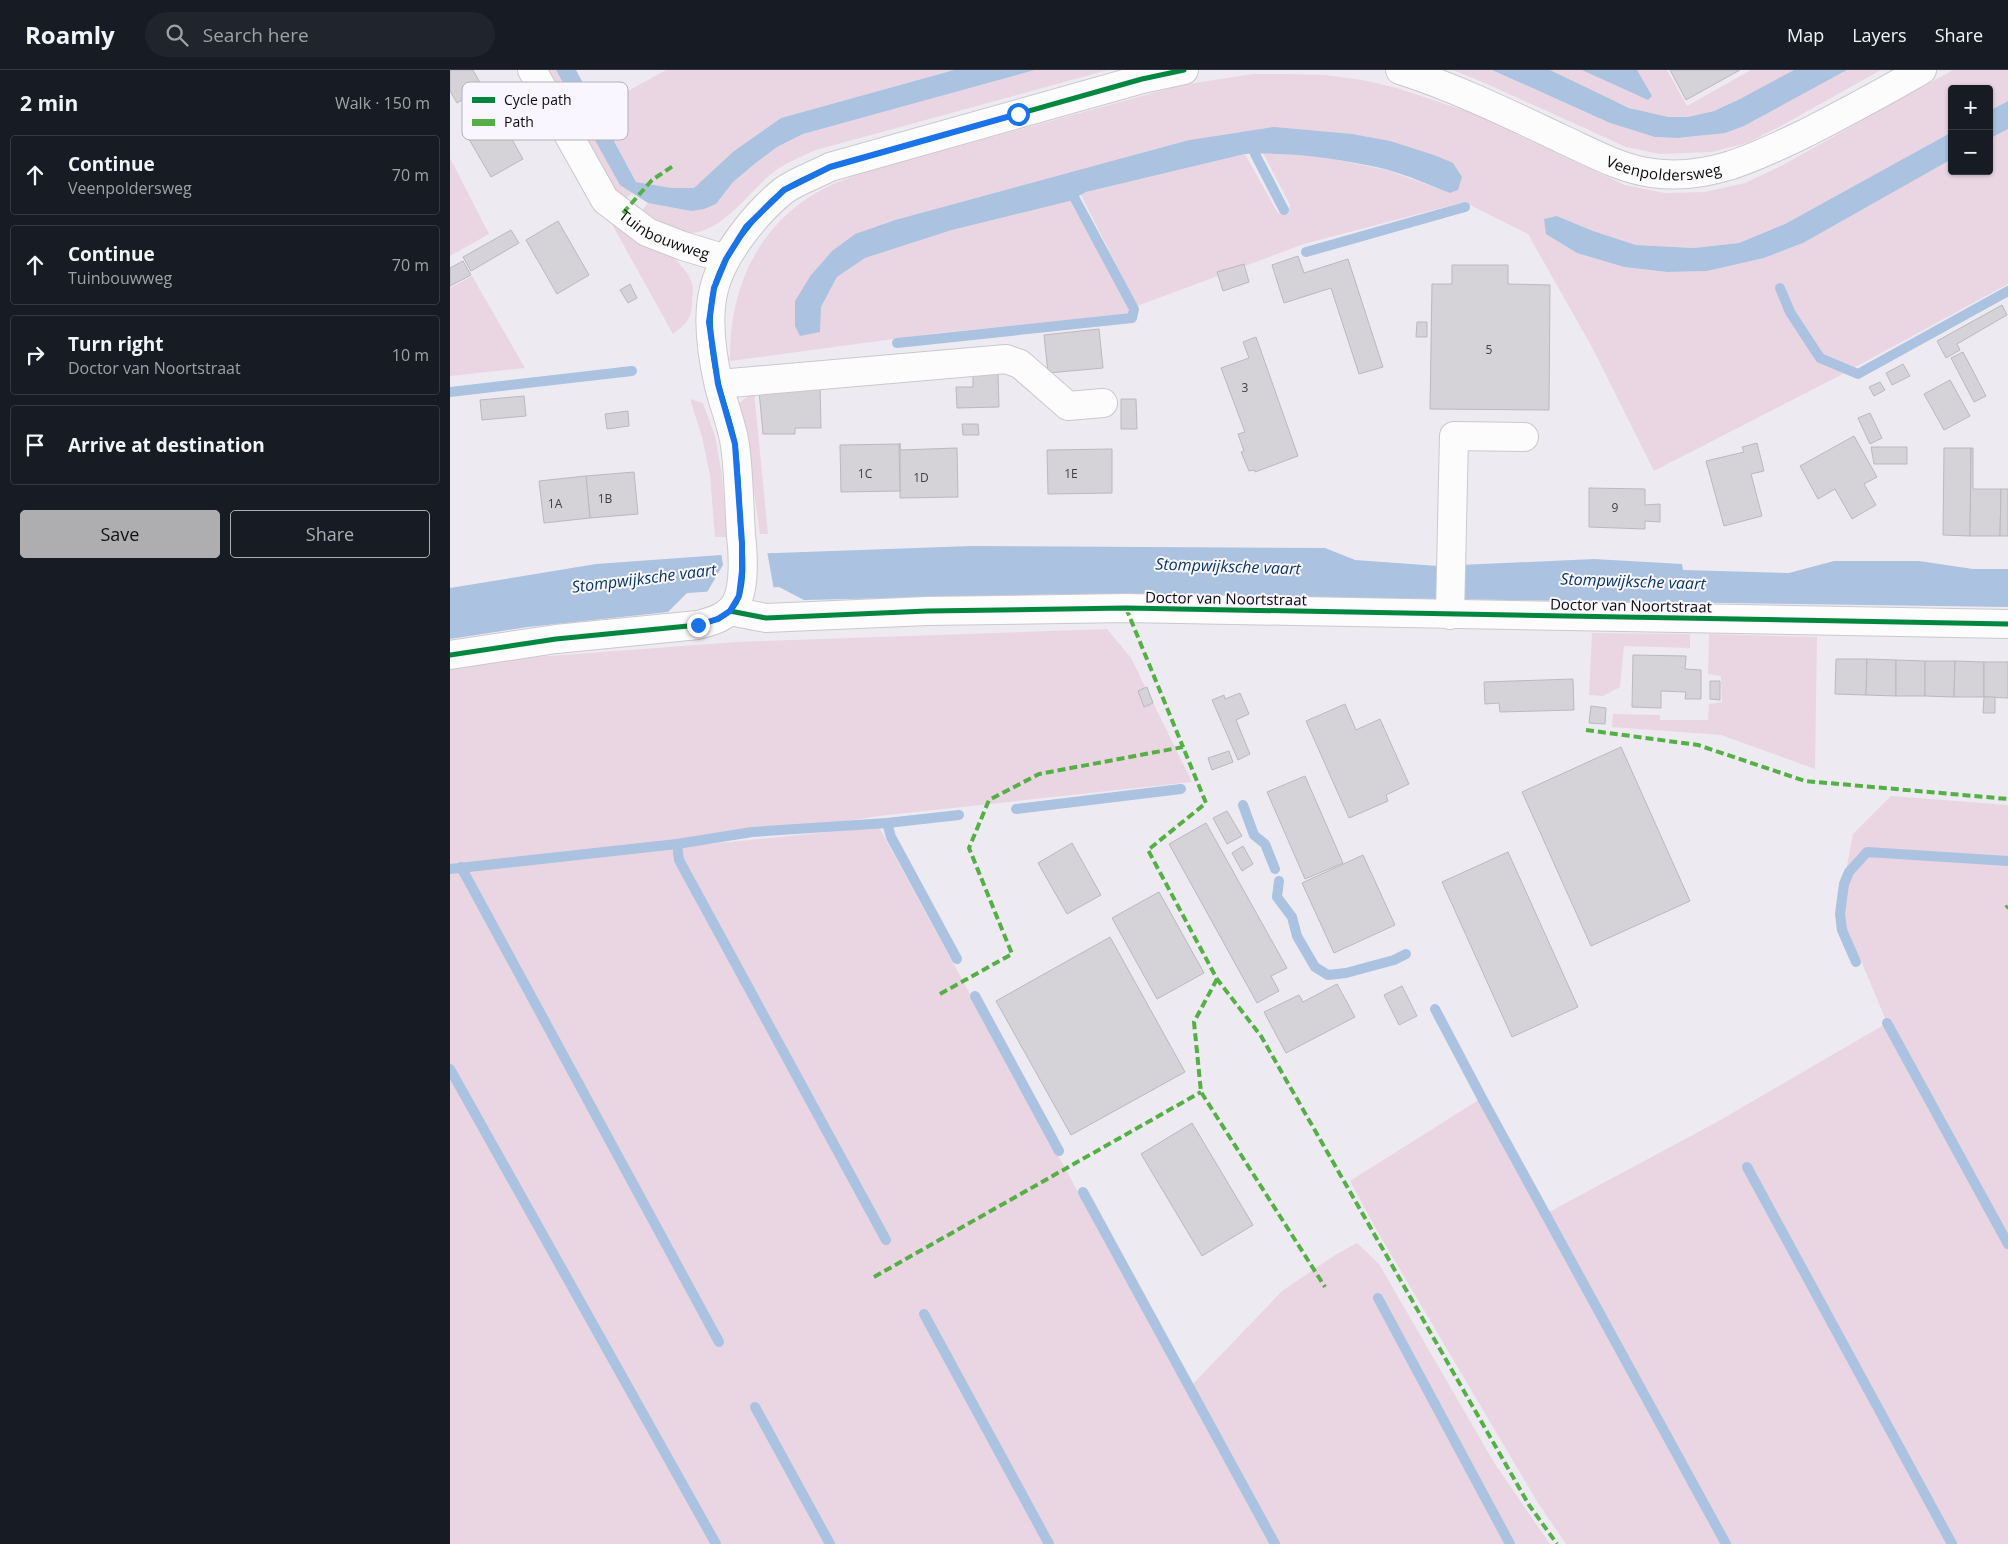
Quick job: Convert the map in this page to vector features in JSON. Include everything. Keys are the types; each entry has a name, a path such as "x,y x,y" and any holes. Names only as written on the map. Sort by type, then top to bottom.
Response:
{"street":[{"name":"Tuinbouwweg","path":"532,70 539,82"},
{"path":"726,259 746,227 784,190 830,167 1142,79 1184,70"},
{"name":"Veenpoldersweg","path":"1400,70 1455,89 1617,164 1651,173 1685,175 1720,170 1753,159 1844,114 1922,70"},
{"name":"Tuinbouwweg","path":"572,140 606,200 647,232 726,259 714,288 709,322 718,384 735,444 742,543 742,571 734,603"},
{"path":"718,384 1006,359 1020,364 1068,406 1103,403"},
{"path":"1450,607 1454,436 1524,438"},
{"path":"450,655 556,639 698,625 718,619 734,603"},
{"name":"Doctor van Noortstraat","path":"734,603 766,618 927,611 1450,607 1823,620 2008,624"}],"shaded area":[{"path":"546,70 556,70 563,82 553,82"},
{"path":"666,70 954,70 781,118 734,151 695,188 672,188 636,182 614,140 628,140 628,91"},
{"path":"1035,70 1108,70 816,150 775,171 734,211 710,228 698,232 680,232 639,214 648,203 691,211 716,204 733,182 757,162 777,147 803,134"},
{"path":"1453,70 1492,70 1610,123 1655,137 1678,138 1700,136 1744,126 1847,70 1881,70 1747,143 1712,152 1660,154 1626,147"},
{"path":"1550,70 1667,70 1687,106 1751,70 1794,70 1717,110 1689,117 1673,118 1655,115 1618,103"},
{"path":"1953,70 2008,70 2008,101 1993,109 1993,85 1948,85 1948,134 1785,224 1739,243 1694,248 1636,245 1593,231 1557,216 1577,253 1624,267 1667,272 1707,271 1764,258 1803,243 1948,161 1948,175 1993,175 1993,137 2008,129 2008,284 1839,376 1654,471 1593,349 1528,234 1464,202 1304,244 1137,306 1081,195 1086,192 1245,154 1278,213 1288,214 1290,205 1263,153 1313,155 1387,170 1450,193 1462,177 1239,132 1189,140 895,220 855,234 832,251 811,275 821,307 837,277 865,258 952,230 1070,201 1128,305 1128,314 938,333 730,361 735,309 741,285 751,262 763,241 779,222 798,205 821,190 845,179 886,166 1182,85 1253,74 1325,75 1362,80 1397,88 1469,112 1625,185 1665,193 1705,192 1745,183 1781,166"},
{"path":"586,140 595,140 620,184 632,193 624,200 615,192"},
{"path":"450,158 489,234 450,256"},
{"path":"608,217 656,245 679,263 687,273 693,288 691,313 685,324 673,334"},
{"path":"472,276 525,368 450,376 450,288"},
{"path":"754,391 768,534 760,534 749,456 737,405"},
{"path":"690,399 703,403 715,436 722,475 727,537 715,537 710,475 702,437"},
{"path":"1107,629 1131,658 1192,782 879,816 679,847 879,827 1186,1390 1273,1544 450,1544 450,666 468,662 737,642"},
{"path":"1592,633 1690,634 1690,648 1624,646 1620,687 1603,696 1589,695"},
{"path":"1709,634 1817,637 1815,769 1721,735 1612,727 1613,714 1660,715 1660,720 1708,720 1709,704 1722,702 1721,676 1708,674"},
{"path":"1891,796 2008,805 2008,1544 1566,1544 1538,1503 1376,1229 1350,1181 1480,1099 1547,1213 1717,1122 1887,1023 1843,923 1841,877 1846,871 1853,834"},
{"path":"1357,1243 1379,1264 1495,1464 1550,1544 1279,1544 1192,1385 1282,1291 1335,1255"}],"water":[{"path":"556,70 576,70 582,82 563,82"},
{"path":"954,70 1035,70 803,134 777,147 757,162 733,182 716,204 704,209 691,211 648,203 620,185 595,140 614,140 636,182 672,188 694,188 734,151 781,118"},
{"path":"1492,70 1550,70 1629,108 1668,117 1688,117 1714,111 1794,70 1847,70 1744,126 1725,133 1678,138 1655,137 1610,123"},
{"path":"1582,70 1637,70 1652,96 1648,100"},
{"path":"2008,101 2008,129 1993,137 1993,130 1993,109"},
{"path":"1274,127 1352,134 1390,141 1453,163 1462,177 1458,190 1450,193 1393,171 1350,162 1298,155 1245,154 1086,192 1070,201 952,230 865,258 837,277 821,307 820,332 800,336 795,326 795,301 811,275 832,251 855,234 895,220 1189,140"},
{"path":"1948,134 1948,161 1803,243 1764,258 1707,271 1667,272 1624,267 1577,253 1546,234 1544,219 1557,216 1593,231 1636,245 1694,248 1739,243 1785,224"},
{"name":"Stompwijksche vaart","path":"972,546 1325,548 1355,560 1438,566 1594,559 1682,564 1683,570 1789,573 1834,561 1919,561 1973,569 2008,569 2008,607 1077,594 804,600 779,587 687,593 668,612 528,627 450,639 450,588 596,564 721,555"}],"pier":[{"path":"767,551 774,590 706,594 723,565 721,552"}],"building":[{"path":"450,70 473,70 480,82 462,82 462,100 457,103 450,91"},
{"path":"1670,70 1740,70 1686,100"},
{"path":"469,140 512,140 523,159 491,177"},
{"path":"558,221 589,275 557,294 526,240"},
{"path":"511,230 519,243 471,271 463,257"},
{"path":"1298,256 1304,273 1348,259 1383,367 1359,374 1331,288 1284,303 1272,265"},
{"path":"463,261 471,275 450,286 450,268"},
{"path":"1244,264 1249,282 1223,291 1217,272"},
{"path":"1452,265 1508,265 1508,284 1550,285 1549,410 1430,409 1432,284 1452,284"},
{"path":"630,284 637,298 628,303 620,290"},
{"path":"2002,305 2007,315 1957,344 1960,350 1946,358 1937,341"},
{"path":"1417,322 1427,322 1427,337 1416,337"},
{"path":"1099,329 1103,368 1048,373 1044,335"},
{"path":"1256,337 1298,456 1255,472 1255,470 1249,471 1241,452 1244,451 1238,434 1245,432 1221,368 1249,358 1243,342"},
{"path":"1963,352 1986,396 1974,402 1951,358"},
{"path":"1903,364 1910,376 1892,385 1886,373"},
{"path":"998,372 999,407 957,408 956,387 973,387 973,373"},
{"path":"1950,380 1970,416 1944,430 1924,394"},
{"path":"1880,382 1885,390 1874,396 1869,387"},
{"path":"820,384 821,428 795,428 795,434 763,434 759,391"},
{"path":"524,396 526,416 482,420 480,400"},
{"path":"1121,399 1136,399 1137,429 1121,429"},
{"path":"628,411 629,426 607,429 605,414"},
{"path":"1870,413 1882,438 1870,444 1858,418"},
{"path":"962,424 978,424 979,435 963,435"},
{"path":"1854,436 1877,477 1864,484 1876,505 1852,519 1835,489 1818,499 1800,466"},
{"path":"1757,443 1764,471 1751,474 1762,516 1724,526 1706,461 1744,452 1742,447"},
{"path":"899,444 900,491 841,492 840,445"},
{"path":"1871,447 1907,447 1907,464 1874,464"},
{"path":"957,448 958,497 900,498 900,450"},
{"path":"1944,448 1971,448 1970,536 1943,535"},
{"path":"1971,448 1973,448 1973,489 2001,489 2000,536 1970,536"},
{"path":"1112,449 1112,493 1048,494 1047,450"},
{"path":"634,472 638,514 590,518 586,476"},
{"path":"586,476 590,518 544,523 539,481"},
{"path":"1589,488 1645,489 1645,505 1660,504 1660,522 1645,521 1645,529 1589,527"},
{"path":"2001,489 2008,489 2008,536 2000,536"},
{"path":"1633,655 1686,656 1685,669 1701,670 1701,699 1685,699 1686,692 1661,691 1661,708 1632,707"},
{"path":"1836,659 1867,659 1866,695 1835,694"},
{"path":"1867,659 1896,660 1896,696 1866,695"},
{"path":"1896,660 1925,661 1925,696 1896,696"},
{"path":"1925,661 1955,661 1954,697 1925,696"},
{"path":"1955,661 1984,662 1984,697 1954,697"},
{"path":"1984,662 2008,662 2008,698 1984,697"},
{"path":"1573,679 1574,710 1500,712 1499,703 1485,704 1484,682"},
{"path":"1710,681 1720,681 1720,700 1710,699"},
{"path":"1147,687 1153,703 1144,707 1138,691"},
{"path":"1240,693 1249,714 1236,720 1250,754 1238,760 1212,700 1224,695 1225,699"},
{"path":"1984,697 1995,697 1995,713 1983,713"},
{"path":"1345,704 1356,730 1380,719 1409,784 1386,795 1388,801 1349,818 1306,721"},
{"path":"1591,706 1606,708 1605,724 1589,723"},
{"path":"1621,747 1690,901 1591,946 1522,792"},
{"path":"1229,751 1233,762 1212,770 1208,758"},
{"path":"1305,776 1343,863 1305,879 1267,792"},
{"path":"1227,811 1242,836 1227,844 1213,818"},
{"path":"1206,823 1287,968 1271,976 1279,991 1257,1003 1169,844"},
{"path":"1072,843 1101,895 1067,914 1038,863"},
{"path":"1243,846 1253,864 1242,871 1232,853"},
{"path":"1508,852 1578,1007 1512,1037 1442,882"},
{"path":"1363,855 1395,925 1334,953 1302,883"},
{"path":"1159,892 1204,973 1157,999 1112,918"},
{"path":"1110,937 1185,1072 1071,1135 996,1001"},
{"path":"1337,984 1355,1017 1286,1053 1264,1012 1299,995 1303,1002"},
{"path":"1402,986 1417,1016 1399,1025 1384,995"},
{"path":"1192,1123 1253,1225 1202,1256 1141,1154"}],"waterway":[{"path":"1255,154 1284,210"},
{"path":"897,343 1132,318 1134,309 1075,199"},
{"path":"1306,252 1465,207"},
{"path":"1780,288 1790,312 1820,358 1858,374 2008,291"},
{"path":"450,392 632,371"},
{"path":"1016,809 1181,789"},
{"path":"1243,805 1254,835 1265,844 1275,869"},
{"path":"450,869 677,844 752,832 887,823 959,815"},
{"path":"887,823 891,837 957,959"},
{"path":"677,844 679,860 886,1240"},
{"path":"1856,962 1842,930 1840,914 1844,884 1849,872 1867,852 2008,861"},
{"path":"461,867 719,1342"},
{"path":"1279,881 1277,897 1292,917 1297,936 1315,967 1328,975 1346,973 1394,960 1406,954"},
{"path":"975,996 1059,1151"},
{"path":"1435,1009 1726,1544"},
{"path":"1887,1023 2008,1244"},
{"path":"450,1069 716,1544"},
{"path":"1747,1167 1952,1544"},
{"path":"1083,1192 1275,1544"},
{"path":"1378,1298 1510,1544"},
{"path":"924,1314 1049,1544"},
{"path":"755,1407 830,1544"}],"marked path":[{"path":"623,213 652,180 673,166"},
{"path":"1126,608 1183,747"},
{"path":"1586,730 1698,745 1805,781 2008,799"},
{"path":"940,994 1012,954 969,848 989,800 1039,774 1183,747 1206,803 1148,850 1217,979 1261,1036 1529,1505 1557,1544"},
{"path":"1217,979 1194,1022 1201,1092 1325,1287"},
{"path":"874,1277 1201,1092"}],"cycle path":[{"path":"450,655 556,639 698,625 720,618 733,608 739,596 743,570 738,478 734,438 714,363 710,313 718,276 732,249 751,223 788,187 830,167 1142,79 1184,70"},
{"path":"730,611 766,618 927,611 1126,608 2008,624"}],"route":[{"path":"698,625 718,619 730,611 739,596 742,571 742,543 735,444 718,384 709,322 714,288 726,259 746,227 784,190 830,167 1018,114"}]}
